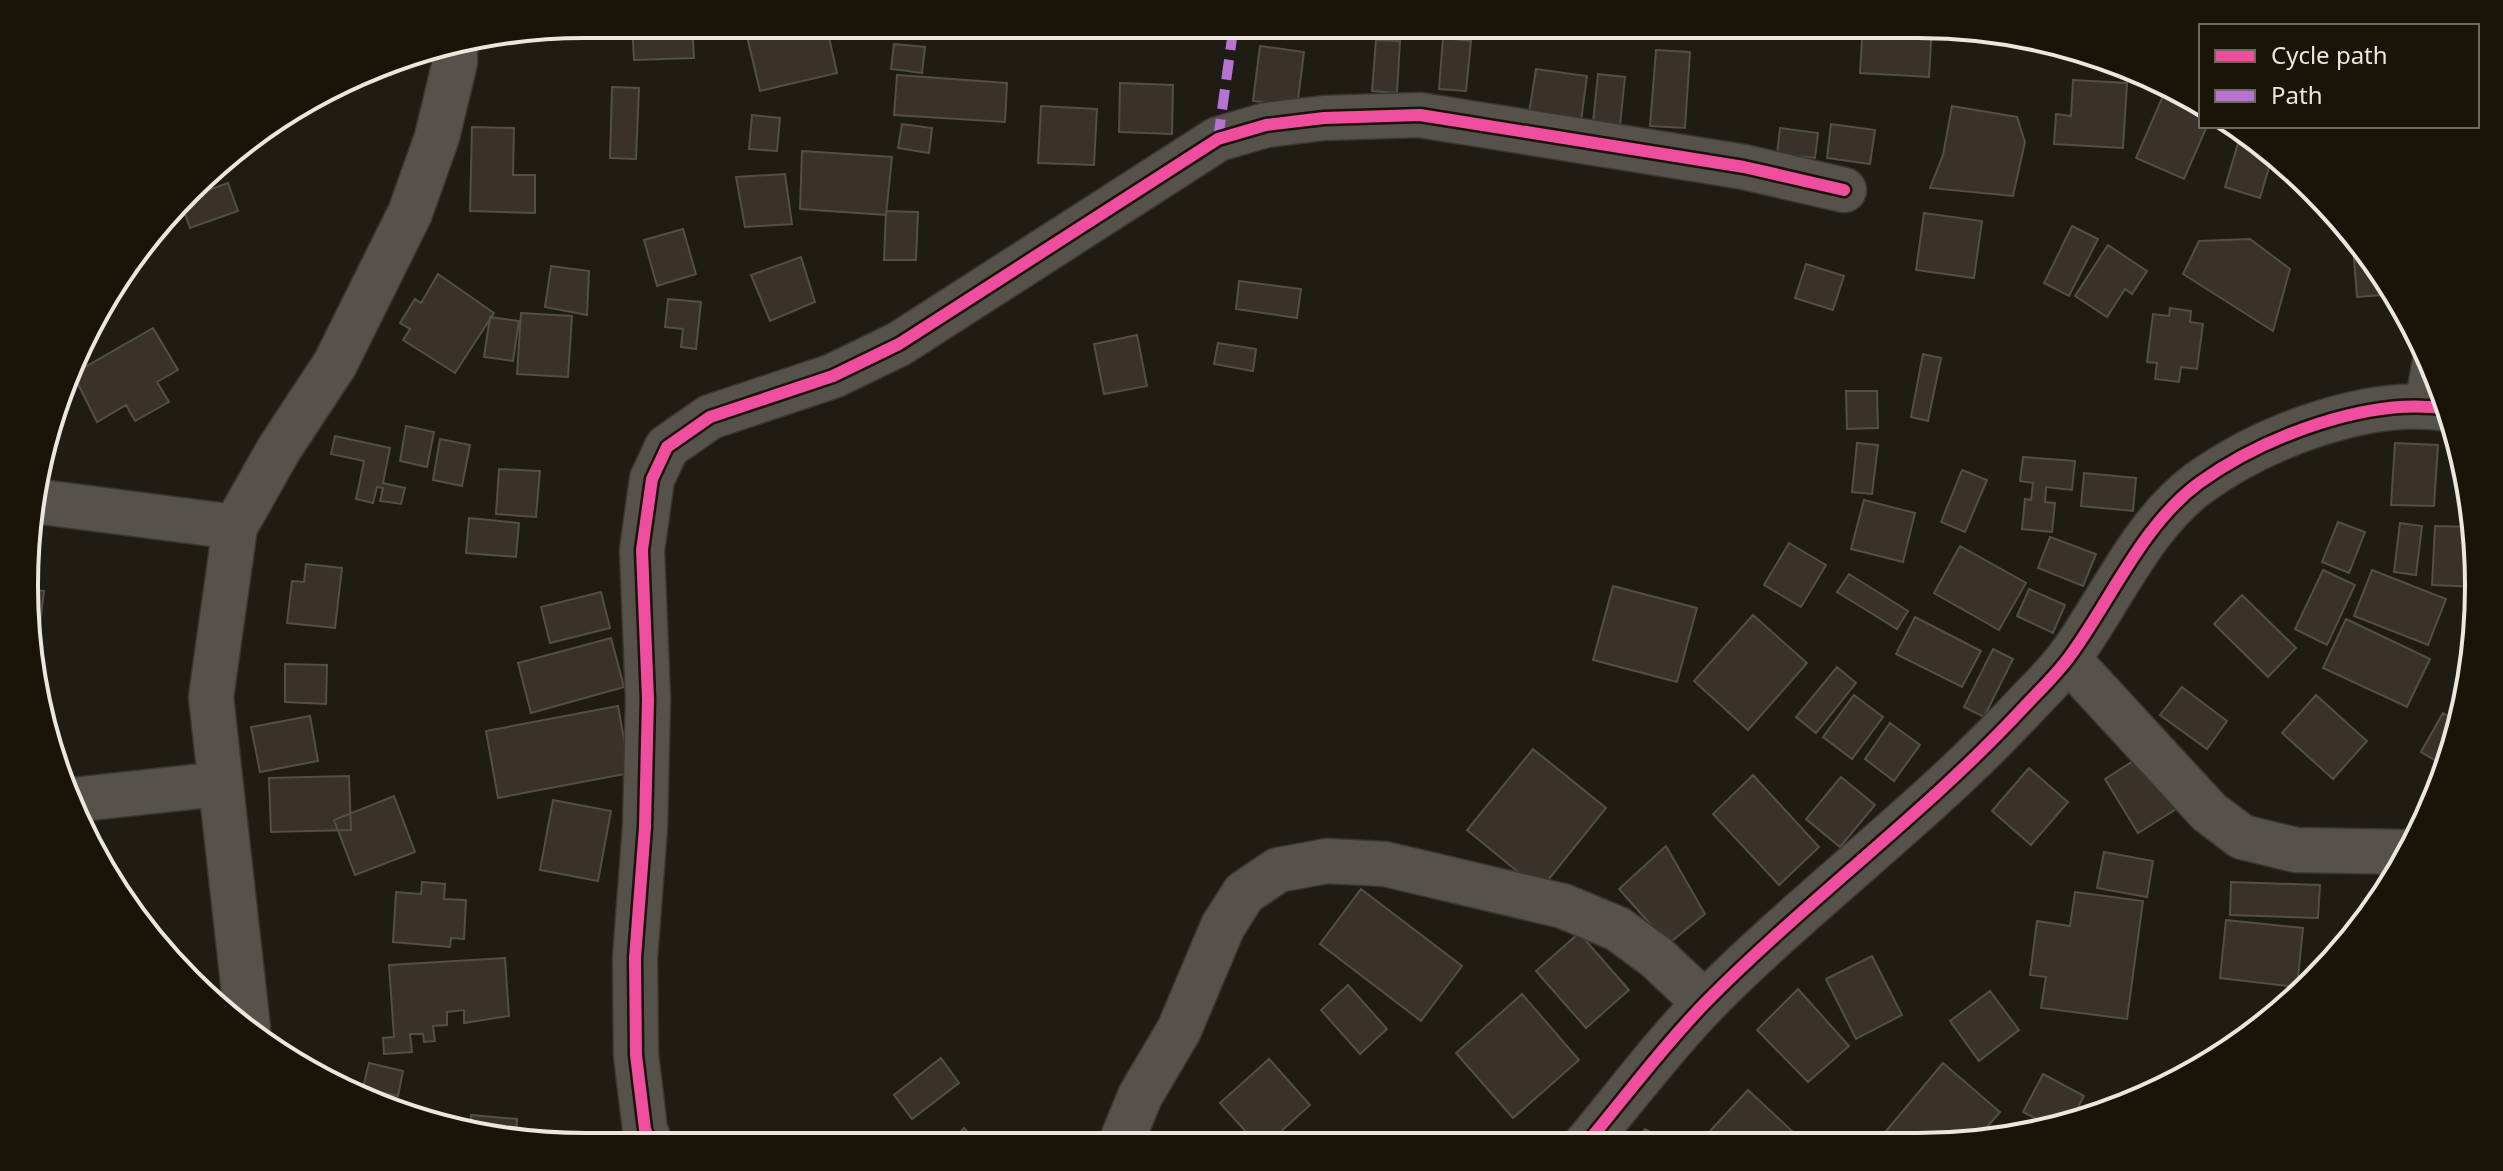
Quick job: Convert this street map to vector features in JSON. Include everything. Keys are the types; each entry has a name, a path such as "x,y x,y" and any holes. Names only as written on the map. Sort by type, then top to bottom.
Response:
{"street":[{"path":"247,1015 211,697 235,527 279,449 335,364 410,213 437,137 455,54"},
{"path":"646,1133 636,1055 635,958 645,827 648,699 642,550 652,479 667,447 710,417 833,376 899,344 1218,139 1266,125 1324,118 1420,115 1713,162 1844,190"},
{"path":"1595,1133 1705,1003 1829,885 1967,767 2068,659 2165,513 2199,483 2257,450 2322,423 2430,395"},
{"path":"45,502 235,527"},
{"path":"2068,659 2209,812 2242,837 2296,850 2396,852"},
{"path":"82,799 220,784"},
{"path":"1125,1133 1140,1096 1179,1030 1223,926 1244,893 1278,870 1327,861 1385,864 1563,906 1618,929 1656,957 1705,1003"}],"building":[{"path":"633,38 693,38 694,58 634,60"},
{"path":"747,38 829,38 837,73 760,91"},
{"path":"1443,38 1471,41 1466,91 1439,89"},
{"path":"1931,38 1929,77 1860,73 1862,39"},
{"path":"1376,40 1400,41 1397,93 1372,91"},
{"path":"894,44 925,47 922,73 891,69"},
{"path":"1260,46 1304,52 1297,107 1253,101"},
{"path":"1656,50 1690,52 1685,128 1650,126"},
{"path":"1536,69 1587,76 1581,121 1529,113"},
{"path":"1598,74 1625,77 1620,125 1593,122"},
{"path":"897,75 1007,83 1005,122 894,115"},
{"path":"2073,80 2127,83 2123,148 2054,144 2056,114 2071,116"},
{"path":"1120,83 1173,85 1172,134 1119,132"},
{"path":"612,87 639,88 636,159 610,158"},
{"path":"2163,96 2199,116 2199,128 2206,128 2184,179 2136,158"},
{"path":"1041,106 1097,109 1094,165 1038,163"},
{"path":"1952,106 2017,117 2025,142 2013,196 1930,188 1943,155"},
{"path":"752,115 780,118 777,151 749,149"},
{"path":"902,124 932,128 929,153 898,148"},
{"path":"1831,124 1875,130 1870,164 1827,158"},
{"path":"472,127 514,128 513,175 535,175 535,213 470,211"},
{"path":"1780,128 1818,133 1815,158 1777,154"},
{"path":"2238,142 2269,167 2260,198 2225,187"},
{"path":"802,151 892,157 886,215 800,209"},
{"path":"785,174 792,224 745,227 736,177"},
{"path":"228,183 238,211 190,228 185,213 206,191"},
{"path":"886,211 918,212 916,260 884,260"},
{"path":"1924,213 1982,221 1974,278 1916,270"},
{"path":"2072,226 2098,239 2069,296 2044,283"},
{"path":"683,229 696,274 657,286 644,240"},
{"path":"2250,239 2290,269 2273,331 2183,274 2199,241"},
{"path":"2108,245 2147,271 2132,294 2125,289 2107,317 2075,296"},
{"path":"2354,254 2382,295 2357,297"},
{"path":"801,257 815,302 770,321 751,275"},
{"path":"1806,264 1844,276 1833,310 1795,298"},
{"path":"551,266 589,271 587,315 545,307"},
{"path":"438,274 494,313 455,373 403,340 410,329 400,323 415,299 421,303"},
{"path":"1239,281 1301,289 1297,318 1236,309"},
{"path":"668,299 701,302 696,349 681,347 683,329 665,327"},
{"path":"2170,308 2191,311 2190,322 2203,324 2197,369 2181,367 2179,382 2155,379 2157,363 2147,362 2153,314 2169,316"},
{"path":"521,313 572,316 568,377 517,374"},
{"path":"490,317 519,321 513,361 484,357"},
{"path":"153,328 178,370 157,382 169,402 135,421 126,405 97,422 77,383 83,368"},
{"path":"1137,335 1147,386 1104,394 1094,344"},
{"path":"1218,343 1256,349 1253,371 1214,364"},
{"path":"1923,354 1941,358 1928,421 1911,417"},
{"path":"1846,391 1877,391 1878,428 1847,429"},
{"path":"406,426 434,432 427,467 400,461"},
{"path":"335,436 390,448 383,483 405,488 401,504 380,501 383,488 377,487 373,503 356,499 364,461 331,454"},
{"path":"440,439 470,445 462,486 433,480"},
{"path":"1857,443 1878,445 1872,494 1852,492"},
{"path":"2395,443 2438,445 2434,506 2391,505"},
{"path":"2023,457 2075,461 2072,490 2046,487 2045,502 2055,503 2052,532 2022,529 2025,499 2031,500 2033,483 2020,481"},
{"path":"499,469 540,471 536,517 496,514"},
{"path":"1962,470 1987,480 1965,532 1941,522"},
{"path":"2084,473 2136,478 2133,511 2081,506"},
{"path":"1864,500 1915,513 1903,562 1851,549"},
{"path":"469,518 519,523 516,557 466,553"},
{"path":"2338,522 2365,532 2349,573 2322,562"},
{"path":"2400,523 2422,526 2416,575 2394,572"},
{"path":"2435,526 2461,527 2465,586 2432,585"},
{"path":"2050,537 2096,554 2083,586 2038,568"},
{"path":"1789,543 1826,565 1801,607 1764,585"},
{"path":"1960,546 2026,583 1999,630 1934,593"},
{"path":"306,564 342,568 335,628 287,623 292,581 304,582"},
{"path":"2323,570 2355,585 2327,645 2295,629"},
{"path":"2372,570 2446,599 2428,645 2354,616"},
{"path":"1849,574 1908,611 1897,629 1837,592"},
{"path":"1613,586 1697,608 1677,682 1593,660"},
{"path":"2029,589 2065,605 2053,633 2017,616"},
{"path":"38,591 44,591 40,627"},
{"path":"601,592 610,628 550,643 541,607"},
{"path":"2242,595 2296,648 2268,677 2214,624"},
{"path":"1753,615 1807,663 1748,730 1694,681"},
{"path":"1915,617 1981,651 1962,687 1896,654"},
{"path":"2346,619 2430,659 2407,707 2323,668"},
{"path":"611,638 624,687 531,713 518,663"},
{"path":"1993,649 2013,659 1984,717 1964,707"},
{"path":"285,664 327,665 326,704 285,702"},
{"path":"1837,667 1856,683 1816,733 1796,717"},
{"path":"2182,687 2227,721 2207,749 2160,715"},
{"path":"1854,695 1883,717 1852,759 1823,737"},
{"path":"2316,695 2367,741 2333,779 2282,733"},
{"path":"618,706 630,773 498,798 486,731"},
{"path":"2443,713 2448,716 2436,761 2421,752"},
{"path":"310,716 318,761 260,772 251,727"},
{"path":"1890,723 1920,745 1894,781 1865,759"},
{"path":"1533,749 1606,808 1540,890 1467,830"},
{"path":"2147,752 2181,806 2138,833 2105,779"},
{"path":"2029,768 2068,802 2031,845 1992,811"},
{"path":"1753,775 1819,847 1779,885 1713,814"},
{"path":"349,776 351,830 271,832 269,778"},
{"path":"1841,777 1875,805 1840,847 1806,819"},
{"path":"394,796 415,852 355,875 334,820"},
{"path":"553,800 611,811 598,881 540,870"},
{"path":"1666,846 1705,914 1668,944 1619,889"},
{"path":"2104,852 2153,861 2147,897 2097,888"},
{"path":"422,882 445,884 444,899 466,900 464,939 451,938 450,947 393,942 396,892 421,894"},
{"path":"2231,882 2320,885 2318,918 2230,915"},
{"path":"1361,889 1462,966 1421,1021 1320,944"},
{"path":"2075,892 2143,901 2127,1019 2041,1008 2046,977 2030,975 2037,921 2070,926"},
{"path":"2226,920 2303,928 2298,979 2290,986 2220,978"},
{"path":"1579,933 1629,990 1586,1028 1536,971"},
{"path":"1872,956 1902,1015 1856,1039 1826,979"},
{"path":"505,958 509,1016 464,1023 464,1010 447,1012 447,1025 433,1026 435,1041 424,1042 423,1034 410,1034 412,1052 384,1054 383,1038 394,1037 389,965"},
{"path":"1348,985 1387,1029 1360,1054 1321,1010"},
{"path":"1798,989 1849,1046 1808,1082 1757,1030"},
{"path":"1990,991 2019,1030 1979,1061 1950,1021"},
{"path":"1522,994 1579,1060 1513,1118 1456,1053"},
{"path":"941,1058 959,1083 912,1119 894,1095"},
{"path":"1269,1059 1310,1105 1279,1133 1247,1133 1220,1103"},
{"path":"369,1063 403,1071 398,1096 364,1086"},
{"path":"1943,1063 2000,1112 1986,1128 1884,1133"},
{"path":"2043,1074 2084,1096 2077,1109 2059,1114 2037,1119 2023,1112"},
{"path":"1748,1090 1792,1131 1790,1133 1708,1133"},
{"path":"471,1115 517,1119 517,1128 479,1122 471,1120"}],"marked path":[{"path":"1218,139 1232,38"}],"cycle path":[{"path":"646,1133 636,1055 635,958 645,827 648,699 642,550 652,479 667,447 710,417 833,376 899,344 1218,139 1266,125 1324,118 1420,115 1744,167 1844,190"},
{"path":"1595,1133 1707,1001 1948,782 2054,676 2085,634 2144,541 2179,500 2199,483 2254,450 2318,424 2385,409 2435,408"}]}
